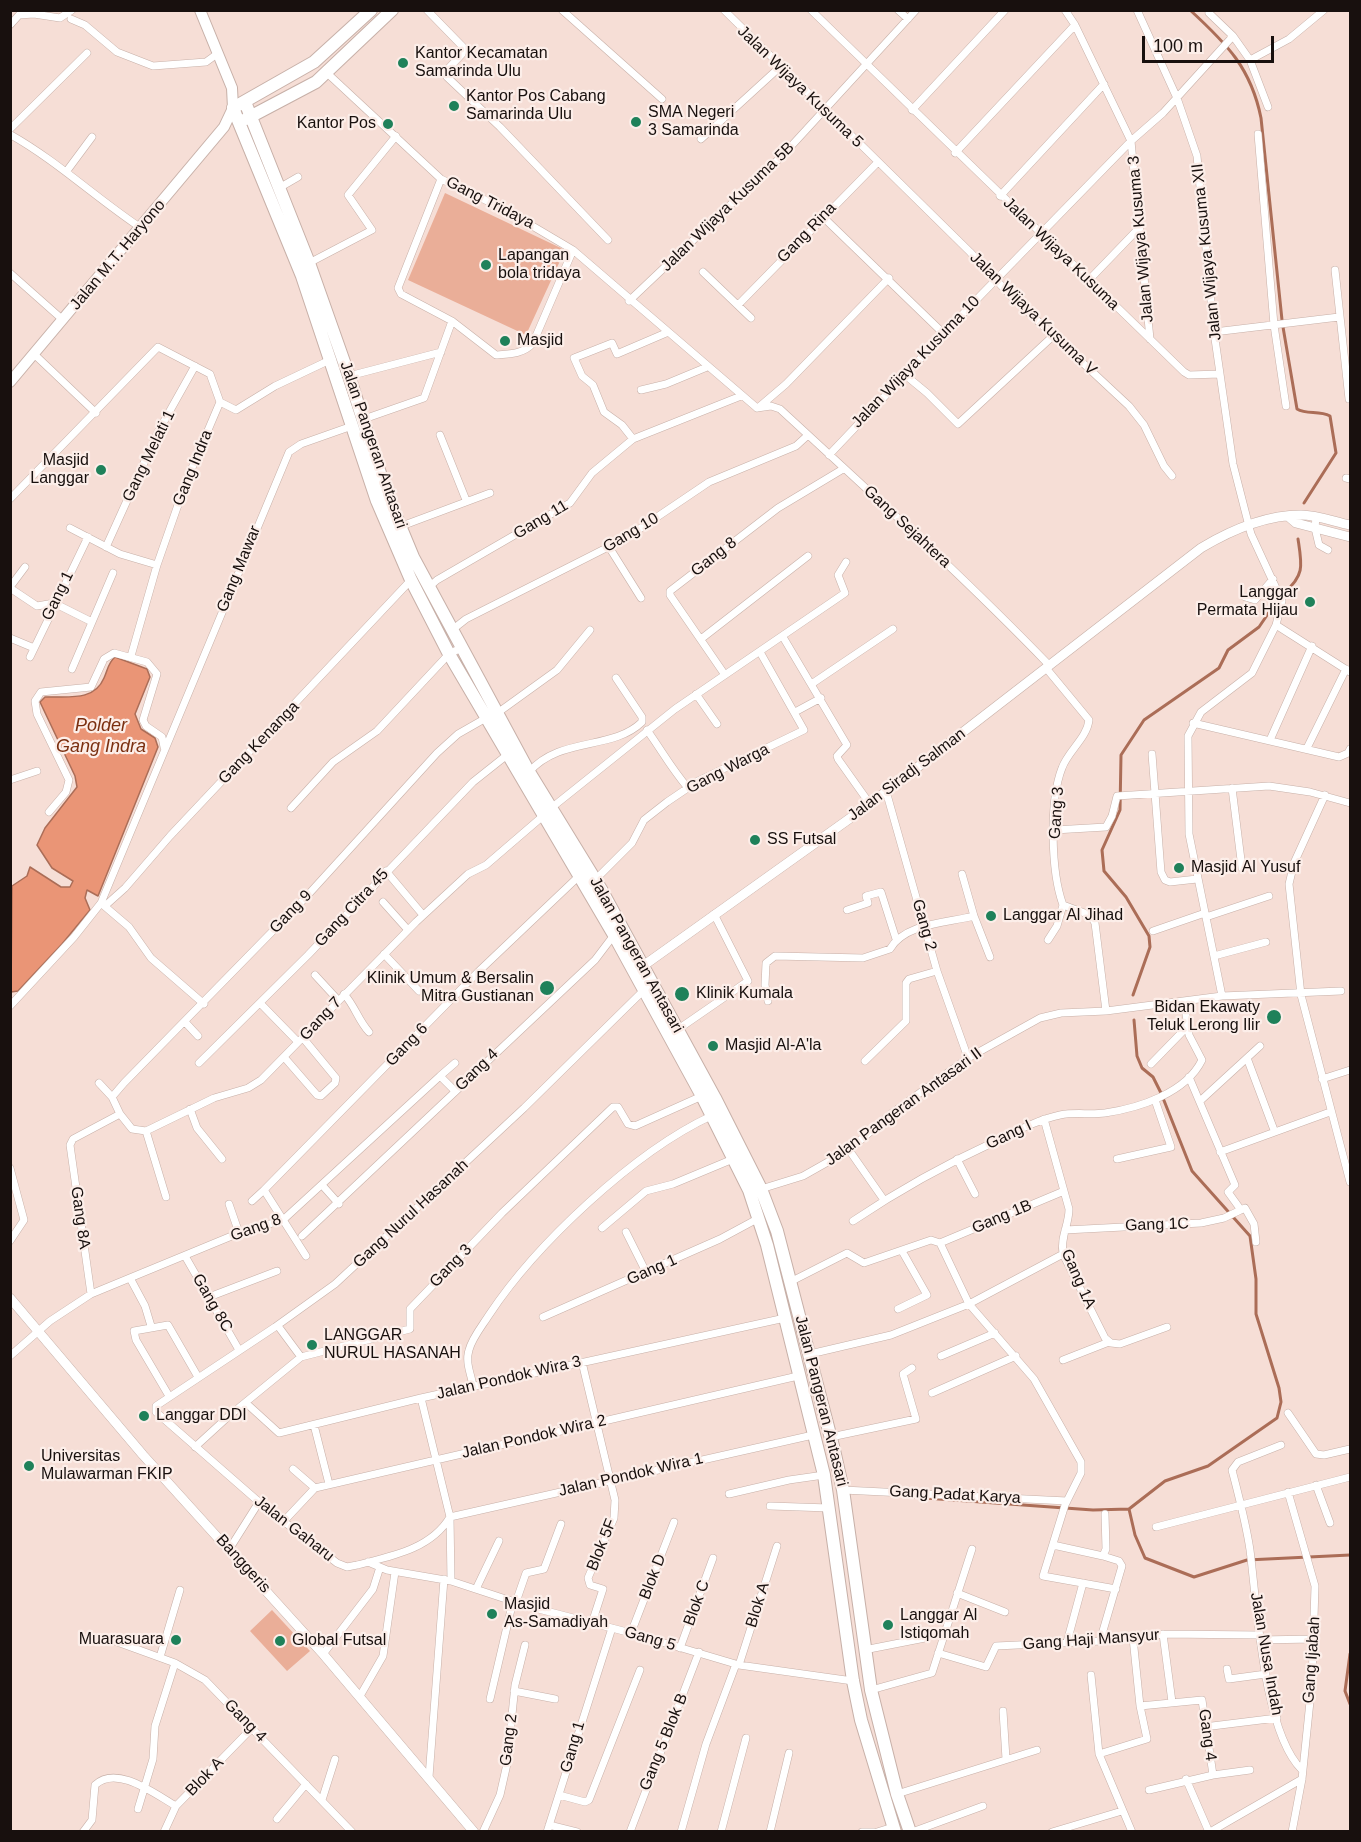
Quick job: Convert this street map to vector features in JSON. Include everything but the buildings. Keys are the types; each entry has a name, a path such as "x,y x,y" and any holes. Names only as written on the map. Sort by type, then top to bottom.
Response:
{"highway":[{"path":"233,108 314,62 371,10"},
{"path":"239,122 294,95 327,73 392,10"},
{"name":"Jalan Pangeran Antasari","path":"245,102 309,263 338,358 352,426 377,501 411,580 449,654 529,772 546,813 578,877 614,935 702,1096 759,1218 824,1475 853,1681 861,1720 894,1829"},
{"name":"Jalan Pangeran Antasari","path":"233,108 302,276 338,358 350,376 399,526 428,588 461,648 507,756 595,880 761,1189 777,1231 831,1437 843,1490 871,1690 897,1794 911,1832"},
{"path":"830,1510 846,1512"}],"main road":[{"path":"200,10 232,88 245,102"},
{"path":"232,88 233,108"},
{"name":"Jalan M.T. Haryono","path":"10,382 224,127 233,108"},
{"path":"224,127 239,122"}],"street":[{"path":"10,25 19,15 34,14 60,18 72,10"},
{"path":"427,10 464,48 462,54 445,72 447,77 500,127 608,240"},
{"path":"562,10 662,99"},
{"name":"Jalan Wijaya Kusuma 5","path":"724,10 878,162"},
{"name":"Jalan Wijaya Kusuma","path":"811,10 865,66 1187,374 1221,374"},
{"path":"898,10 908,19"},
{"name":"Jalan Wijaya Kusuma 5B","path":"629,301 747,191 916,10"},
{"path":"912,110 1005,10"},
{"name":"Jalan Wijaya Kusuma 3","path":"1065,10 1075,25 1131,141 1150,339"},
{"name":"Jalan Wijaya Kusuma XII","path":"1137,10 1177,98 1197,156 1214,332 1233,464 1248,524"},
{"path":"1250,60 1289,39 1324,10"},
{"path":"1210,11 1250,60 1268,107"},
{"path":"71,19 85,25 117,52 153,66 206,62 217,54"},
{"path":"955,153 1075,25"},
{"name":"Jalan Wijaya Kusuma 10","path":"829,455 904,374 1041,236 1131,141 1177,98 1231,38"},
{"path":"87,53 10,130 11,135 66,172 103,202 141,228"},
{"path":"701,139 781,66"},
{"name":"Gang Tridaya","path":"327,73 441,179 502,208 573,250 666,333 757,408"},
{"path":"1000,196 1104,84"},
{"path":"1258,134 1274,325 1286,406"},
{"path":"309,263 372,230 348,195 396,136"},
{"path":"66,172 92,137"},
{"name":"Gang Rina","path":"738,305 822,216 878,162"},
{"name":"Jalan Wijaya Kusuma V","path":"878,162 1053,336 1129,406 1144,425 1164,466 1172,476"},
{"path":"279,188 298,177"},
{"path":"441,179 398,288 400,294 452,321 496,355 528,349 573,250"},
{"path":"822,216 889,278 944,334"},
{"path":"1088,280 1140,227"},
{"path":"1335,270 1349,399"},
{"path":"704,272 751,318"},
{"path":"10,273 63,320"},
{"path":"757,408 786,384 889,278"},
{"path":"1214,332 1339,317"},
{"path":"364,419 424,398 452,321"},
{"path":"633,439 622,425 604,412 593,385 582,376 574,358 612,343 617,354 666,333"},
{"path":"904,374 958,424 1053,336"},
{"path":"10,499 96,413 155,349 163,348 213,376 220,402 236,410 275,386 338,358"},
{"path":"350,376 441,352"},
{"path":"34,354 96,413"},
{"name":"Gang Melati 1","path":"106,547 158,432 195,366"},
{"path":"640,390 666,384 707,367"},
{"name":"Gang 11","path":"428,588 437,580 570,503 592,473 633,439 741,396"},
{"name":"Gang Indra","path":"131,656 157,565 186,482 220,402"},
{"name":"Gang Sejahtera","path":"757,408 771,406 780,409 843,469 887,506 1048,666"},
{"name":"Gang Mawar","path":"103,904 164,750 289,452 301,444 352,426"},
{"path":"440,435 465,500"},
{"name":"Gang 10","path":"452,630 466,620 641,530 693,491 796,446 808,435"},
{"name":"Gang 8","path":"725,675 670,595 670,591 778,508 843,469"},
{"path":"399,526 489,493"},
{"name":"Jalan Siradj Salman","path":"643,966 870,804 1201,548 1248,524 1288,517 1301,515 1350,525"},
{"path":"1288,517 1296,523 1350,537"},
{"path":"1316,517 1315,528 1319,545 1328,550"},
{"path":"1222,996 1189,834 1187,741 1193,723 1201,712 1252,673 1276,625 1282,601 1248,524"},
{"path":"70,528 106,547 157,565"},
{"name":"Gang 1","path":"30,657 54,603 88,537"},
{"path":"609,547 641,598"},
{"path":"701,639 808,556"},
{"path":"546,813 647,730 845,593 846,590 838,575 846,562"},
{"path":"25,567 10,587 38,606 54,603 92,622"},
{"path":"72,669 113,573"},
{"path":"1245,597 1255,600 1273,579"},
{"name":"Gang Kenanga","path":"103,904 125,888 170,836 411,580"},
{"path":"1276,625 1348,671 1307,748"},
{"path":"813,683 893,629"},
{"name":"Gang 9","path":"112,1097 306,897 437,753 458,734 491,716 556,670 590,630"},
{"path":"783,637 813,683 847,745 837,756 838,759 870,804"},
{"path":"10,638 34,648"},
{"path":"1270,740 1312,646"},
{"path":"291,808 333,762 377,732 449,654 461,648"},
{"path":"49,812 66,792 69,780 37,714 35,706 38,695 45,691 91,687 106,656 118,652 131,656 147,663 157,674 143,720 146,726 162,737 164,750"},
{"path":"760,652 795,712 820,699"},
{"name":"Gang 3","path":"1048,666 1089,720 1062,767 1056,791 1054,830 1057,878 1064,906"},
{"path":"529,772 538,762 561,751 622,735 642,722 642,717 616,678"},
{"path":"696,694 717,724"},
{"name":"Gang Warga","path":"595,880 632,843 644,820 688,788 804,730 795,712"},
{"path":"1193,723 1339,756 1348,753 1350,748"},
{"path":"647,730 666,756 667,763 688,788"},
{"path":"1152,754 1163,877 1170,882 1197,879"},
{"name":"Gang Citra 45","path":"199,1063 473,782 507,756"},
{"path":"10,780 37,771"},
{"path":"1054,830 1106,827 1112,816 1117,796 1269,786 1325,795 1350,803"},
{"path":"1232,788 1242,868"},
{"name":"Gang 2","path":"886,791 937,971 968,1058"},
{"path":"1325,795 1289,877 1301,995 1350,1182"},
{"name":"Gang 7","path":"146,1131 190,1109 253,1085 301,1040 423,915 468,874 486,865 546,813"},
{"path":"386,871 423,915"},
{"path":"963,874 974,916 990,957"},
{"name":"Gang 6","path":"252,1201 478,972 578,877"},
{"path":"847,910 868,903 866,896 881,892 896,939"},
{"path":"1153,931 1269,896"},
{"path":"383,902 408,930"},
{"path":"10,1006 103,904 129,927 151,958 204,1004"},
{"path":"1048,940 1057,926 1064,906 1090,915 1095,923 1106,1011"},
{"path":"677,1030 748,981 714,914"},
{"path":"768,1001 765,985 766,963 775,956 862,958 890,949 896,939 906,932 974,916"},
{"name":"Gang 4","path":"302,1236 339,1204 595,960 614,935"},
{"path":"1214,956 1266,942"},
{"path":"384,954 419,991"},
{"path":"865,1062 906,1021 906,983 909,979 937,971"},
{"path":"315,975 338,1000"},
{"name":"Gang Nurul Hasanah","path":"155,1409 169,1396 278,1326 335,1284 524,1108 644,990"},
{"name":"Jalan Pangeran Antasari II","path":"761,1189 803,1176 849,1150 891,1113 968,1058 1040,1018 1061,1013 1106,1011 1222,996 1301,995 1341,991"},
{"path":"344,994 355,1006 358,1019 369,1032"},
{"path":"1184,1001 1187,1027 1202,1058 1201,1063 1189,1077 1235,1185 1228,1191 1254,1224 1256,1242"},
{"path":"260,1003 301,1040 336,1078 335,1083 321,1096 317,1095 284,1057"},
{"path":"185,1022 198,1036"},
{"path":"1151,1064 1187,1027"},
{"path":"1200,1101 1260,1046"},
{"path":"1247,1058 1275,1130"},
{"name":"Gang 8","path":"10,1356 39,1330 91,1294 239,1233 283,1220 405,1105 455,1063"},
{"path":"1322,1078 1350,1070"},
{"path":"440,1076 455,1091"},
{"name":"Gang I","path":"853,1221 884,1200 957,1160 1044,1119 1075,1113 1104,1113 1144,1104 1168,1093 1189,1077"},
{"path":"99,1083 112,1097 120,1114 132,1129 146,1131 166,1197"},
{"name":"Gang 3","path":"195,1447 301,1357 410,1329 410,1309 502,1213 613,1107 618,1107 628,1124 635,1126 702,1096"},
{"path":"1118,1159 1171,1147 1156,1099"},
{"path":"190,1109 197,1128 222,1159"},
{"path":"1220,1152 1275,1130 1330,1112"},
{"name":"Gang 8A","path":"91,1294 70,1142 120,1114"},
{"path":"473,1386 468,1366 469,1349 501,1297 526,1268 556,1235 627,1169 694,1124 711,1116"},
{"name":"Gang 1A","path":"1044,1119 1069,1214 1061,1245 1063,1254 1109,1342"},
{"path":"849,1150 884,1200"},
{"path":"602,1228 645,1191 673,1184 733,1159"},
{"path":"957,1160 975,1194"},
{"path":"10,1168 13,1187 24,1220 10,1241"},
{"path":"322,1185 339,1204"},
{"path":"264,1190 306,1256"},
{"name":"Gang 1B","path":"790,1282 847,1253 864,1263 931,1240 940,1243 1064,1191"},
{"path":"229,1204 239,1233"},
{"name":"Gang 1C","path":"1065,1230 1201,1223 1228,1217 1242,1210"},
{"name":"Gang 1","path":"543,1317 646,1272 759,1218"},
{"path":"626,1232 646,1272"},
{"path":"940,1243 969,1304 1016,1356 1044,1395 1081,1462 1081,1473 1065,1505 1043,1575 1116,1589"},
{"path":"898,1309 927,1295 902,1251"},
{"path":"810,1354 891,1335 969,1304 1063,1254"},
{"name":"Gang 8C","path":"185,1256 239,1350"},
{"path":"209,1297 277,1271"},
{"path":"130,1278 145,1306 151,1326"},
{"name":"Banggeris","path":"10,1298 143,1455 230,1548 360,1696 474,1832"},
{"name":"Jalan Pondok Wira 3","path":"246,1403 276,1433 473,1386 785,1318"},
{"path":"169,1396 133,1334 151,1326 168,1325 198,1377"},
{"path":"278,1326 301,1357"},
{"path":"1063,1360 1109,1342 1120,1344 1167,1327"},
{"path":"941,1356 995,1333"},
{"path":"932,1393 1016,1356"},
{"name":"Blok 5F","path":"582,1362 610,1480 615,1511 588,1578 590,1585 603,1589 592,1623"},
{"path":"831,1437 916,1419 903,1374 912,1368"},
{"name":"Jalan Pondok Wira 2","path":"315,1488 798,1376"},
{"path":"422,1398 450,1517 448,1580 429,1777"},
{"name":"Jalan Gaharu","path":"155,1409 259,1502 337,1563 347,1567 422,1545 444,1528 450,1517"},
{"path":"1288,1413 1316,1454 1324,1455 1350,1449"},
{"path":"314,1425 329,1484"},
{"name":"Jalan Pondok Wira 1","path":"450,1517 813,1435"},
{"name":"Jalan Nusa Indah","path":"1281,1445 1234,1464 1232,1470 1242,1504 1260,1637 1276,1718 1289,1752 1302,1770"},
{"path":"284,1521 315,1488 293,1469"},
{"path":"729,1494 789,1480 824,1475"},
{"path":"1156,1527 1350,1477"},
{"path":"1316,1485 1330,1524"},
{"name":"Gang Padat Karya","path":"843,1490 1065,1505"},
{"name":"Gang Ijabah","path":"1288,1492 1308,1552 1315,1586 1311,1682 1302,1779 1292,1832"},
{"path":"230,1548 259,1502"},
{"path":"770,1506 830,1510"},
{"path":"1102,1556 1106,1549 1105,1514"},
{"name":"Blok D","path":"632,1633 674,1522"},
{"path":"490,1699 515,1602 526,1573 544,1569 561,1524"},
{"path":"476,1589 499,1541"},
{"path":"1053,1545 1102,1556 1122,1564 1100,1641"},
{"name":"Blok A","path":"681,1832 706,1744 738,1665 777,1546"},
{"path":"871,1690 928,1676 932,1671 972,1549"},
{"name":"Blok C","path":"680,1648 713,1558"},
{"name":"Gang 5","path":"368,1562 395,1572 448,1580 515,1602 632,1633 738,1665 853,1681"},
{"path":"323,1654 373,1589 380,1567"},
{"path":"360,1696 383,1656 395,1572"},
{"path":"1067,1642 1083,1583"},
{"path":"160,1657 180,1590"},
{"path":"957,1593 1005,1612"},
{"name":"Gang 1","path":"548,1828 612,1628"},
{"path":"1140,1706 1171,1702 1163,1634"},
{"name":"Gang Haji Mansyur","path":"938,1653 986,1667 996,1646 1100,1641 1163,1634 1312,1639"},
{"path":"864,1650 925,1638"},
{"path":"1099,1754 1147,1740 1140,1706 1133,1638"},
{"name":"Gang 4","path":"117,1642 175,1663 205,1680 352,1832"},
{"name":"Gang 2","path":"483,1832 500,1796 507,1764 514,1690 525,1645"},
{"name":"Gang 5 Blok B","path":"630,1832 699,1652"},
{"path":"138,1809 153,1759 157,1718 175,1663"},
{"path":"1227,1669 1229,1679 1266,1674"},
{"path":"560,1795 585,1802 589,1800 640,1670"},
{"path":"1091,1675 1099,1754 1132,1832"},
{"path":"514,1690 555,1699"},
{"name":"Gang 4","path":"1149,1790 1213,1774 1204,1726 1202,1700 1171,1702"},
{"path":"1004,1712 1006,1759"},
{"path":"1204,1726 1276,1718"},
{"name":"Blok A","path":"164,1832 176,1806 252,1728"},
{"path":"721,1832 746,1737"},
{"path":"897,1794 1037,1750"},
{"path":"770,1832 789,1753"},
{"path":"322,1800 335,1759"},
{"path":"1213,1774 1250,1770"},
{"path":"83,1832 92,1820 93,1793 97,1782 111,1778 125,1780 144,1788 176,1806"},
{"name":"Gang 4","path":"1186,1779 1209,1832"},
{"path":"1209,1832 1302,1779"},
{"path":"277,1820 306,1784"},
{"path":"911,1832 983,1806"},
{"path":"1052,1832 1122,1811"},
{"path":"548,1828 577,1832"},
{"path":"862,1832 894,1829"}],"shaded area":[{"name":"Lapangan bola tridaya","path":"445,193 565,250 526,335 408,280"},
{"name":"Global Futsal","path":"272,1610 310,1651 287,1671 250,1631"}],"water":[{"name":"Polder Gang Indra","path":"115,657 147,669 150,677 135,714 141,729 155,738 158,747 98,896 87,890 85,898 90,910 18,991 11,992 12,886 27,876 30,867 61,887 70,887 73,881 52,868 37,845 45,828 77,787 75,776 40,702 45,697 71,697 94,691"}],"waterway":[{"path":"1190,10 1236,58 1257,100 1261,118 1282,320"},
{"path":"1283,327 1297,409 1330,416 1336,453 1304,503"},
{"path":"1284,593 1299,575 1301,563 1298,539"},
{"path":"1133,995 1150,947 1149,936 1126,897 1104,871 1102,850 1120,810 1121,755 1144,720 1219,668 1228,650 1259,627 1276,602"},
{"path":"1134,1020 1137,1056 1142,1068 1153,1077 1161,1093 1192,1171 1250,1236 1256,1279 1256,1314 1279,1388 1281,1402 1277,1418 1208,1466 1165,1481 1129,1509 1135,1535 1145,1558 1194,1577 1247,1560 1350,1555"},
{"path":"911,1497 1093,1510 1129,1509"},
{"path":"1350,1654 1345,1691 1350,1704"}],"place":[{"name":"Kantor Kecamatan Samarinda Ulu","path":"403,63"},
{"name":"Kantor Pos Cabang Samarinda Ulu","path":"454,106"},
{"name":"SMA Negeri 3 Samarinda","path":"636,122"},
{"name":"Kantor Pos","path":"388,124"},
{"name":"Lapangan bola tridaya","path":"486,265"},
{"name":"Masjid","path":"505,341"},
{"name":"Masjid Langgar","path":"101,470"},
{"name":"Langgar Permata Hijau","path":"1310,602"},
{"name":"SS Futsal","path":"755,840"},
{"name":"Masjid Al Yusuf","path":"1179,868"},
{"name":"Langgar Al Jihad","path":"991,916"},
{"name":"Klinik Umum & Bersalin Mitra Gustianan","path":"547,988"},
{"name":"Klinik Kumala","path":"682,994"},
{"name":"Bidan Ekawaty Teluk Lerong Ilir","path":"1274,1017"},
{"name":"Masjid Al-A'la","path":"713,1046"},
{"name":"LANGGAR NURUL HASANAH","path":"312,1345"},
{"name":"Langgar DDI","path":"144,1416"},
{"name":"Universitas Mulawarman FKIP","path":"29,1466"},
{"name":"Masjid As-Samadiyah","path":"492,1614"},
{"name":"Langgar Al Istiqomah","path":"888,1625"},
{"name":"Muarasuara","path":"176,1640"},
{"name":"Global Futsal","path":"280,1641"}]}
